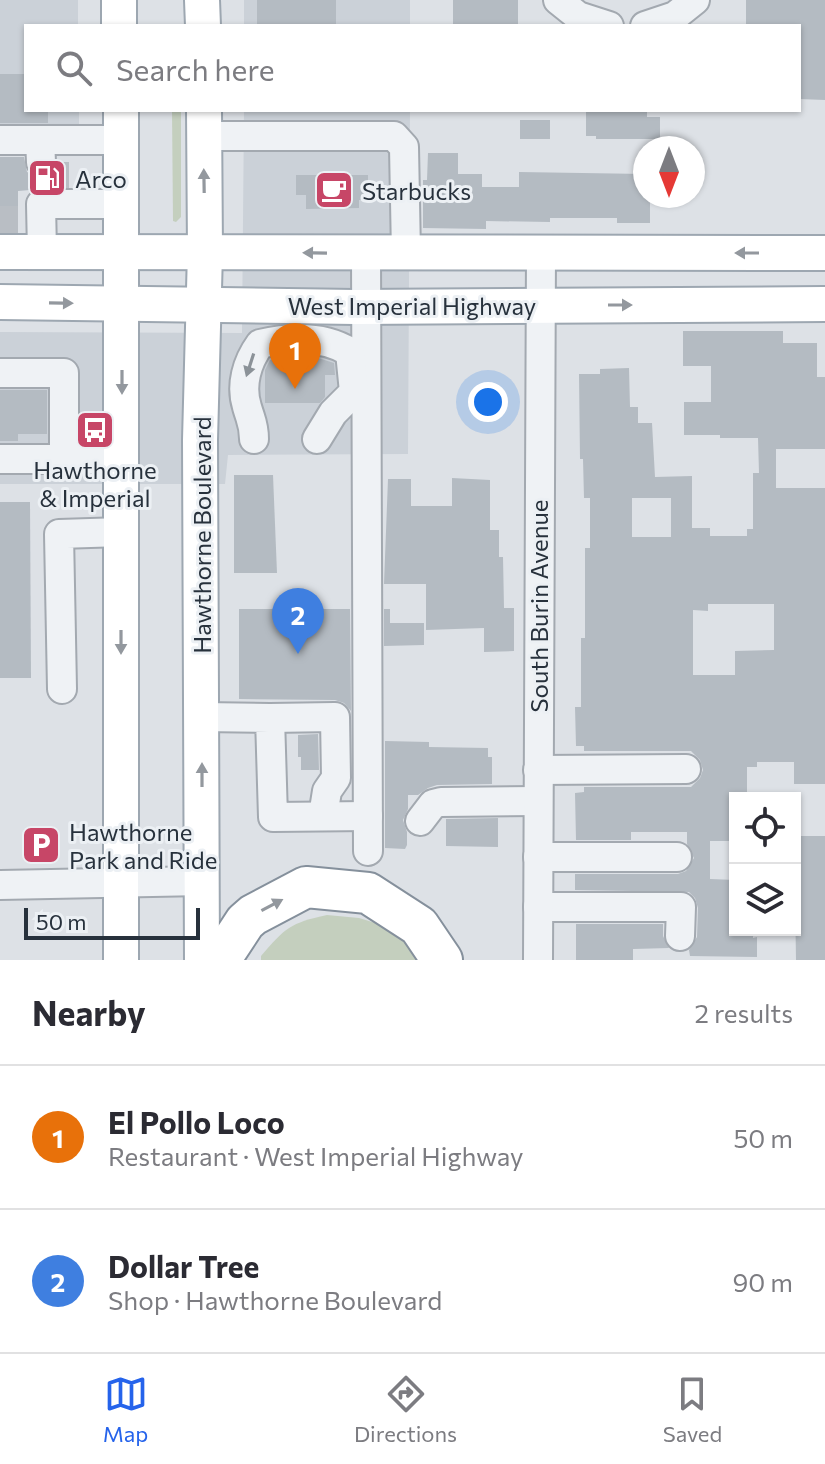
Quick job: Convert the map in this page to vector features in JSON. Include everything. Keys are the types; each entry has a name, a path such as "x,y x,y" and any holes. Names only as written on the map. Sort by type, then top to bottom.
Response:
{"highway":[{"path":"220,960 253,915 306,887 368,893 419,926 442,960"}],"main road":[{"path":"119,0 119,24"},
{"path":"202,0 203,24"},
{"name":"Hawthorne Boulevard","path":"202,960 200,440 205,252 204,123"},
{"path":"121,125 121,960"},
{"path":"0,252 42,191 122,251 825,253"},
{"name":"West Imperial Highway","path":"0,302 365,307 825,304"}],"street":[{"path":"558,0 578,16 603,24"},
{"path":"651,24 675,16 695,0"},
{"path":"204,123 394,136 404,147 406,254"},
{"path":"42,191 121,125"},
{"path":"0,140 42,191 122,204"},
{"name":"South Burin Avenue","path":"538,960 541,252"},
{"path":"366,254 368,851"},
{"path":"254,439 254,422 246,406 247,362 260,344 278,339 312,339 336,343 350,352 354,392 333,413 317,439"},
{"path":"0,373 64,373 64,459"},
{"path":"6,454 64,459 122,459"},
{"path":"62,689 59,534 122,532"},
{"path":"202,717 335,717 336,778 327,791 323,816"},
{"path":"270,718 273,817 368,816"},
{"path":"538,770 686,769"},
{"path":"420,821 433,804 441,802 538,801"},
{"path":"538,857 677,857"},
{"path":"0,885 203,881"},
{"path":"538,907 681,907 680,936"}],"shaded area":[{"path":"0,0 78,0 78,24 24,24 24,112 79,112 79,132 0,132"},
{"path":"244,0 410,0 410,24 244,24"},
{"path":"244,112 410,112 408,454 228,455 225,484 0,484 0,332 242,333"}],"green space":[{"path":"172,112 181,112 181,217 173,221"},
{"path":"327,915 359,918 392,928 425,960 261,960 261,956 289,928"}],"building":[{"path":"257,0 336,0 336,24 257,24"},
{"path":"453,0 518,0 518,24 453,24"},
{"path":"746,0 825,0 825,100 801,99 801,24 746,24"},
{"path":"0,74 24,74 24,112 48,112 48,123 0,123"},
{"path":"586,112 647,112 647,117 660,117 660,136 596,139 596,136 586,136"},
{"path":"520,120 550,120 550,139 520,139"},
{"path":"428,153 458,153 458,174 482,174 482,187 519,187 519,172 633,174 633,208 650,208 650,223 617,223 617,218 550,218 550,222 486,221 486,229 423,228 423,180 427,180"},
{"path":"0,157 24,157 27,172 41,179 51,176 58,162 66,162 66,187 18,191 18,224 0,224"},
{"path":"296,175 368,175 368,200 359,200 359,208 306,209 306,195 296,195"},
{"path":"683,331 783,331 783,343 817,343 817,377 825,377 825,449 776,449 776,488 825,488 825,784 794,784 794,762 757,762 757,767 747,767 747,792 729,792 729,841 710,841 710,879 729,880 729,936 757,937 757,957 690,956 689,950 697,937 698,908 689,892 575,890 575,874 678,874 686,871 694,858 687,844 687,832 631,832 631,840 576,840 575,793 584,792 584,787 691,787 703,770 700,760 691,751 584,751 584,746 576,746 575,707 581,707 581,638 585,638 585,548 590,548 590,498 584,498 583,459 580,459 579,374 600,374 600,369 629,368 630,407 638,407 638,423 652,423 655,477 692,476 692,528 710,528 710,536 747,536 747,529 753,529 753,473 759,473 758,438 684,435 684,402 711,402 711,366 683,366","holes":["632,498 671,498 671,537 632,537","708,604 774,604 774,650 735,651 735,675 693,675 693,610 708,611"]},
{"path":"315,357 334,363 335,375 325,375 325,397 320,403 265,403 265,370 270,360"},
{"path":"0,390 47,390 47,434 18,434 18,441 0,441"},
{"path":"234,475 273,475 277,573 234,573"},
{"path":"452,478 490,480 490,530 499,530 504,608 514,608 514,651 484,652 484,628 426,630 426,584 384,584 388,479 411,479 411,506 452,506"},
{"path":"0,502 30,502 31,678 0,678"},
{"path":"239,609 350,609 351,711 344,703 335,700 239,699"},
{"path":"384,609 390,609 390,623 424,623 424,645 384,646"},
{"path":"318,734 319,770 301,770 298,735"},
{"path":"385,741 429,742 429,747 488,748 488,757 492,757 492,784 437,785 418,795 408,795 408,809 403,820 407,845 405,849 385,848"},
{"path":"498,818 498,847 446,846 446,819"},
{"path":"801,836 825,836 825,960 796,960 796,936 801,936"},
{"path":"576,924 663,924 663,936 669,948 633,949 633,960 576,960"}],"tunnel":[{"path":"55,162 55,190"},
{"path":"0,220 18,220"}],"place":[{"name":"Arco","path":"47,178"},
{"name":"Starbucks","path":"334,190"},
{"name":"El Pollo Loco","path":"295,389"},
{"name":"Hawthorne & Imperial","path":"95,430"},
{"name":"Dollar Tree","path":"298,654"},
{"name":"Hawthorne Park and Ride","path":"41,845"}]}
